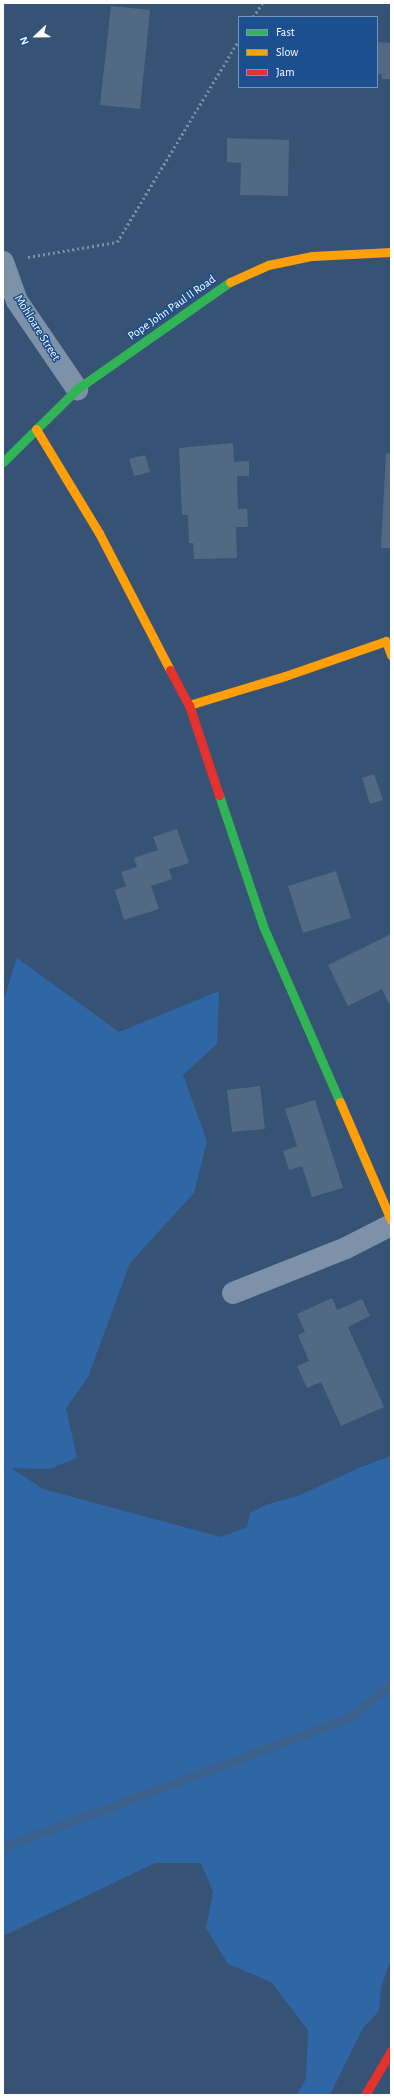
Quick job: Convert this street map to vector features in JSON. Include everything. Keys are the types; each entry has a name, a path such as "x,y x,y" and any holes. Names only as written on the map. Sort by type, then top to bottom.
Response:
{"street":[{"name":"Pope John Paul II Road","path":"3,462 77,389 236,278 268,265 312,256 391,252"},
{"name":"Mohloare Street","path":"3,262 17,301 77,389"},
{"path":"36,429 99,533 189,706 263,926 391,1220"},
{"path":"189,706 285,676 386,641 391,655"},
{"path":"233,1293 346,1248 391,1225"},
{"path":"365,2095 391,2051"}],"path":[{"path":"254,16 262,3"},
{"path":"25,257 116,242 238,42"}],"shaded area":[{"path":"17,958 119,1032 219,991 217,1044 183,1075 207,1141 194,1193 130,1263 88,1377 66,1408 77,1458 49,1469 11,1468 43,1489 221,1537 247,1527 250,1513 268,1504 298,1496 361,1467 391,1456 391,1959 381,1987 379,2011 363,2028 330,2095 297,2095 306,2079 308,2030 271,1982 228,1964 206,1928 213,1892 201,1863 155,1863 3,1936 3,1002"}],"building":[{"path":"111,6 150,10 140,109 100,105"},
{"path":"378,42 391,43 391,79 382,79 382,74 378,74"},
{"path":"227,138 289,140 288,196 240,195 241,163 227,162"},
{"path":"233,443 234,462 249,461 249,476 237,476 238,509 247,509 248,527 236,527 237,558 194,559 193,543 189,543 188,515 182,515 179,448"},
{"path":"386,453 391,454 391,548 381,548"},
{"path":"145,455 150,472 134,476 129,459"},
{"path":"374,774 383,800 370,804 362,778"},
{"path":"177,829 189,863 169,869 172,879 151,886 159,909 124,920 115,890 126,886 121,872 137,867 134,858 158,850 153,837"},
{"path":"336,871 351,918 303,933 288,886"},
{"path":"391,934 391,1003 389,1004 382,989 348,1006 328,965"},
{"path":"260,1086 265,1129 232,1132 227,1090"},
{"path":"315,1100 343,1188 312,1197 302,1166 289,1170 283,1151 297,1146 285,1109"},
{"path":"332,1298 337,1310 362,1299 370,1316 348,1327 384,1407 341,1426 321,1382 307,1388 297,1366 309,1361 298,1335 305,1332 297,1314"}],"waterway":[{"path":"3,1847 350,1717 391,1683"}],"traffic: fast":[{"path":"3,462 77,389 230,282"},
{"path":"219,795 263,926 340,1102"}],"traffic: slow":[{"path":"230,282 268,265 312,256 391,252"},
{"path":"36,429 99,533 170,670"},
{"path":"189,705 285,676 386,641 391,655"},
{"path":"340,1102 391,1220"}],"traffic: jam":[{"path":"170,670 189,705 219,795"},
{"path":"365,2095 391,2051"}]}
